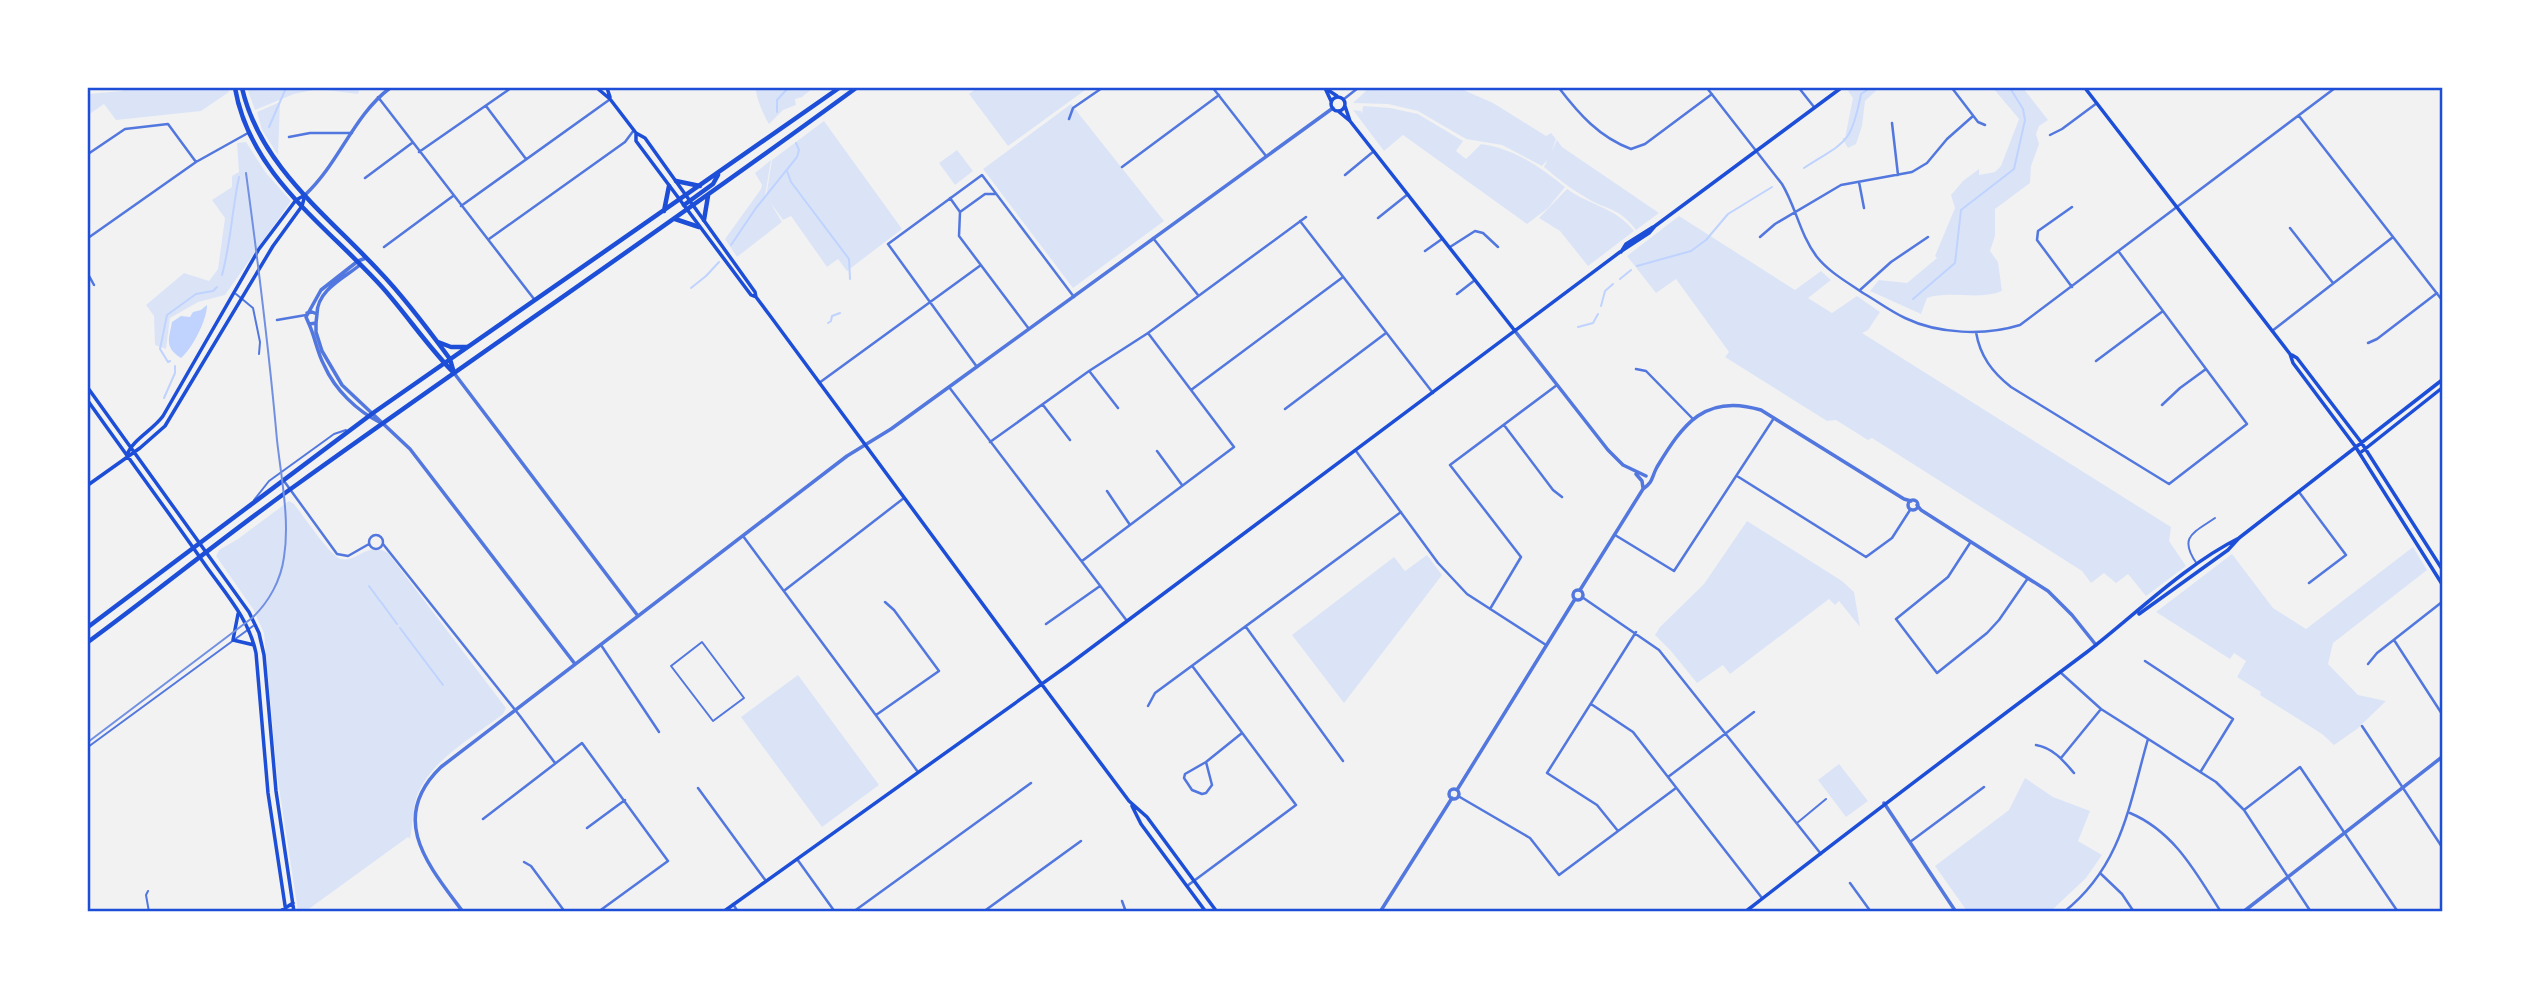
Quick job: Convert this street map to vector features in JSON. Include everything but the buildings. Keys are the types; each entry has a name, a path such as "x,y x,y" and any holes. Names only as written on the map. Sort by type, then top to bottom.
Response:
{"main road":[{"path":"235,88 241,116 267,166 296,200 402,309 454,373"},
{"path":"242,88 255,125 271,156 396,290 450,359 454,373"},
{"path":"597,88 610,99 635,131 645,138 864,445 1129,800 1147,817 1217,912"},
{"path":"607,88 610,99"},
{"path":"88,642 290,489 674,219 701,186 841,88"},
{"path":"88,626 444,363 680,200 708,196 856,88"},
{"path":"1325,88 1344,99 1350,121"},
{"path":"1325,88 1333,108 1350,121 1515,331"},
{"path":"723,912 1042,684 1433,393 1620,252 1626,244 1655,226 1841,88"},
{"path":"2085,88 2290,354 2293,363 2360,453 2442,584"},
{"path":"1331,102 1337,96"},
{"path":"1338,111 1345,106"},
{"path":"635,131 636,141 751,295 756,297"},
{"path":"690,200 713,184 720,172"},
{"path":"676,181 701,186"},
{"path":"664,211 669,186"},
{"path":"127,455 130,447 163,416 265,239 296,200 305,195"},
{"path":"88,485 153,438 169,421 274,246 302,206 305,195"},
{"path":"704,220 708,196"},
{"path":"674,219 699,227"},
{"path":"437,342 451,347 468,347"},
{"path":"2290,354 2297,358 2366,448 2442,569"},
{"path":"2123,625 2198,565 2239,538 2350,454 2355,446 2442,380"},
{"path":"88,388 256,624 263,650 274,776 294,912"},
{"path":"2350,454 2360,453 2442,388"},
{"path":"88,401 194,547 249,629 254,645 266,775 286,910"},
{"path":"1745,912 1884,803 2228,550 2239,538"},
{"path":"239,612 233,640 254,645"},
{"path":"266,775 274,776"},
{"path":"1129,800 1141,824 1206,912"},
{"path":"279,912 286,910 293,903"}],"street":[{"path":"305,195 332,165 365,110 390,88"},
{"path":"502,88 505,92"},
{"path":"419,152 511,88"},
{"path":"841,88 847,94"},
{"path":"1069,119 1073,108 1102,88"},
{"path":"1213,88 1266,156"},
{"path":"1344,99 1358,88"},
{"path":"1559,88 1584,119 1609,138 1631,149 1645,144 1713,94"},
{"path":"1707,88 1782,184 1804,235 1817,257 1831,271 1904,317 1920,324 1975,331 2002,330 2020,325 2335,88"},
{"path":"1799,88 1814,107"},
{"path":"1952,88 1973,116 1985,125"},
{"path":"1122,167 1219,95"},
{"path":"378,97 535,300"},
{"path":"461,206 610,99"},
{"path":"2050,135 2062,130 2097,103"},
{"path":"485,105 527,159"},
{"path":"463,912 424,857 416,830 416,815 421,797 435,773 864,445 950,387 1333,108"},
{"path":"1760,237 1775,224 1841,185 1912,172 1927,163 1947,139 1973,116"},
{"path":"2299,116 2442,300"},
{"path":"1892,123 1898,175"},
{"path":"88,154 125,129 168,124 196,162"},
{"path":"489,239 625,142 635,131"},
{"path":"88,238 196,162 248,133"},
{"path":"289,137 310,133 352,133"},
{"path":"625,142 636,141"},
{"path":"365,178 412,143"},
{"path":"1345,175 1374,151"},
{"path":"977,367 888,244 950,198 982,175 1073,297"},
{"path":"1859,182 1864,208"},
{"path":"960,212 985,194 996,194"},
{"path":"1378,218 1408,194"},
{"path":"384,247 453,196"},
{"path":"950,198 960,212 959,236 1029,329"},
{"path":"2072,207 2038,231 2037,240 2072,287"},
{"path":"990,442 1089,371 1148,333 1306,217"},
{"path":"1300,220 1433,393"},
{"path":"2290,228 2333,284"},
{"path":"1450,247 1475,231 1483,233 1498,247"},
{"path":"1860,290 1891,262 1928,237"},
{"path":"2272,331 2393,237"},
{"path":"1153,238 1198,295"},
{"path":"1425,251 1443,238"},
{"path":"2029,242 2037,240"},
{"path":"1975,331 1986,362 2011,387 2169,484 2247,424 2119,252"},
{"path":"366,258 323,295 317,308 316,323 319,343 336,376 371,415"},
{"path":"360,263 319,292 307,314 323,365 349,400 383,424 410,449 575,664"},
{"path":"820,383 981,265"},
{"path":"88,274 94,285"},
{"path":"1191,390 1343,277"},
{"path":"1457,294 1475,280"},
{"path":"235,293 252,306 260,342 259,354"},
{"path":"2368,343 2437,293"},
{"path":"2096,360 2163,311"},
{"path":"277,320 300,317 312,312 317,314"},
{"path":"300,317 308,323 316,323"},
{"path":"1515,331 1608,450 1634,472 1644,485"},
{"path":"1082,561 1234,447 1148,333"},
{"path":"1285,409 1386,333"},
{"path":"1636,369 1646,371 1692,418"},
{"path":"2162,405 2206,369"},
{"path":"1089,371 1118,408"},
{"path":"454,373 638,616"},
{"path":"1490,609 1521,557 1450,465 1557,385"},
{"path":"950,387 1127,621"},
{"path":"1042,405 1070,440"},
{"path":"1644,485 1652,480 1656,469 1692,418 1708,410 1730,405 1752,407 1774,418 2028,578 2057,600 2096,645"},
{"path":"1615,535 1674,571 1774,418"},
{"path":"1504,425 1553,490 1562,497"},
{"path":"250,505 269,481 334,434 354,428"},
{"path":"1157,451 1183,485"},
{"path":"1356,451 1450,577 1466,594 1546,645"},
{"path":"1575,599 1573,593 1580,590 1615,535 1647,476 1656,469"},
{"path":"1634,472 1652,480"},
{"path":"1738,476 1866,557 1892,538 1914,507"},
{"path":"283,480 339,555 348,556 369,544"},
{"path":"1107,491 1130,525"},
{"path":"2299,492 2346,555 2309,583"},
{"path":"783,591 904,498"},
{"path":"1148,706 1155,693 1401,512"},
{"path":"2198,565 2188,552 2190,536 2215,518"},
{"path":"369,544 370,537 374,534 381,537 383,544 555,763"},
{"path":"742,536 918,772"},
{"path":"1970,542 1948,577 1896,619 1937,673 1987,633 2028,578"},
{"path":"369,544 375,549 383,544"},
{"path":"1046,625 1100,586"},
{"path":"1580,590 1583,597 1636,632 1664,656 1821,854"},
{"path":"1458,796 1457,790 1546,645 1575,599 1583,597"},
{"path":"876,716 939,671 894,610 885,602"},
{"path":"2368,664 2377,653 2442,602"},
{"path":"88,747 256,624"},
{"path":"1246,627 1343,761"},
{"path":"1618,831 1597,804 1547,773 1636,632"},
{"path":"2394,640 2442,714"},
{"path":"702,642 744,698 713,721 671,666 702,642"},
{"path":"600,645 659,732"},
{"path":"2145,661 2234,719 2240,719"},
{"path":"1187,886 1296,805 1192,666"},
{"path":"2060,672 2101,709 2216,782 2244,810 2311,912"},
{"path":"1591,704 1633,732 1762,898"},
{"path":"2061,758 2101,709"},
{"path":"1668,777 1754,712"},
{"path":"2202,771 2234,719"},
{"path":"2362,726 2442,847"},
{"path":"1206,762 1212,785 1202,794 1192,790 1184,778 1185,774 1206,762 1242,733"},
{"path":"2064,912 2100,873 2129,813 2148,739"},
{"path":"483,819 582,743 668,861 598,912"},
{"path":"2036,745 2045,747 2061,758 2074,773"},
{"path":"2243,912 2442,757"},
{"path":"2244,810 2300,767 2398,912"},
{"path":"853,912 1031,783"},
{"path":"1910,842 1984,787"},
{"path":"698,788 766,881"},
{"path":"1380,912 1452,798 1458,796 1530,838 1559,876 1676,788"},
{"path":"1452,798 1450,792 1457,790"},
{"path":"1796,823 1826,799"},
{"path":"587,828 625,800"},
{"path":"1884,803 1956,912"},
{"path":"2129,813 2151,824 2174,843 2221,912"},
{"path":"983,912 1081,841"},
{"path":"797,859 835,912"},
{"path":"524,862 531,866 565,912"},
{"path":"2100,873 2122,894 2134,912"},
{"path":"1850,883 1871,912"},
{"path":"148,891 146,895 149,912"},
{"path":"1122,901 1126,912"},
{"path":"733,904 738,912"}],"shaded area":[{"path":"127,88 228,88 229,92 201,111 116,120 104,104 88,115 88,94 122,91"},
{"path":"247,88 360,88 358,94 318,89 294,94 255,110"},
{"path":"756,88 813,88 795,99 796,105 783,110 769,124 758,101"},
{"path":"977,88 1088,88 1008,146 969,94"},
{"path":"1369,88 1459,88 1493,103 1546,136 1551,133 1556,139 1549,158 1542,166 1502,145 1466,139 1418,111 1388,104 1353,103"},
{"path":"1852,88 1879,88 1865,101 1862,126 1856,144 1848,148 1842,138 1845,138 1853,98 1848,91"},
{"path":"1993,88 2023,88 2048,120 2039,126 2036,134 2039,144 2031,166 2030,183 1995,209 1995,236 1990,251 1998,262 2002,291 1984,295 1927,298 1921,314 1870,291 1879,280 1907,283 1937,258 1935,256 1955,208 1951,195 1979,169 1979,175 1995,172 2001,166 2019,119"},
{"path":"280,102 278,155 262,130 257,112"},
{"path":"1071,104 1164,221 1073,288 983,169"},
{"path":"1363,106 1418,114 1463,141 1456,151 1466,159 1481,144 1493,146 1526,160 1565,187 1548,208 1527,224 1403,135 1384,151 1353,110 1361,111 1362,114"},
{"path":"824,121 902,229 847,271 838,259 827,267 791,216 783,220 770,202 782,222 737,257 725,239 761,189 762,185 755,173 771,160 766,197 772,160"},
{"path":"1557,140 1562,147 1659,213 1636,230 1618,213 1569,187 1544,167"},
{"path":"246,142 266,173 291,201 225,295 198,302 170,318 166,349 155,345 154,316 146,305 184,273 209,281 218,269 225,218 212,200 232,187 232,176 239,172 237,143"},
{"path":"957,150 973,171 955,185 939,163"},
{"path":"1567,189 1619,217 1634,231 1588,266 1560,231 1539,218"},
{"path":"1679,216 1795,290 1821,271 1831,280 1808,298 1832,313 1857,296 1880,312 1868,330 1862,333 2171,527 2169,541 2186,566 2146,596 2128,574 2116,583 2104,573 2091,583 2082,571 1872,438 1868,440 1836,420 1827,421 1725,357 1729,352 1676,279 1656,293 1627,256"},
{"path":"289,501 330,551 341,559 352,558 374,549 388,553 506,708 503,714 454,750 432,771 417,796 410,839 408,837 306,911 298,911 277,775 264,633 253,609 216,556 219,550"},
{"path":"1747,521 1842,581 1854,592 1860,627 1839,601 1835,605 1829,599 1730,674 1723,665 1697,683 1655,635 1704,584"},
{"path":"2413,547 2427,570 2333,643 2328,664 2358,695 2386,701 2357,729 2334,745 2322,734 2260,695 2261,692 2237,677 2246,661 2234,653 2230,659 2156,612 2232,554 2273,608 2306,629"},
{"path":"1427,555 1442,575 1344,703 1292,635 1394,557 1405,571"},
{"path":"798,675 879,785 822,827 741,717"},
{"path":"1839,764 1868,801 1846,817 1818,780"},
{"path":"2025,778 2053,797 2090,811 2078,841 2102,855 2086,878 2051,911 1967,911 1935,866 2009,810"}],"water":[{"path":"207,305 198,334 181,358 170,346 172,322 181,316 190,317 193,312"}],"waterway":[{"path":"269,127 286,88"},
{"path":"777,112 777,100 788,88"},
{"path":"1804,168 1838,146 1850,133 1861,94 1870,88"},
{"path":"1913,299 1955,263 1961,210 2014,169 2025,120 2023,109 2010,88"},
{"path":"731,245 756,208 797,157 799,150 796,143"},
{"path":"787,171 791,182 849,259 850,279"},
{"path":"222,275 239,177"},
{"path":"1637,266 1691,251 1706,240 1728,214 1772,187"},
{"path":"691,288 719,262"},
{"path":"1620,279 1631,270"},
{"path":"1601,306 1605,291 1613,284"},
{"path":"170,361 168,362 160,349 167,315 196,294 213,291 217,287"},
{"path":"828,323 832,316 840,313"},
{"path":"1578,327 1593,323 1598,314"},
{"path":"164,398 175,373 175,366"},
{"path":"369,586 380,601"},
{"path":"381,602 397,624"},
{"path":"400,628 443,685"}],"railway":[{"path":"88,742 252,618 269,598 280,574 286,543 284,498 246,173"}]}
